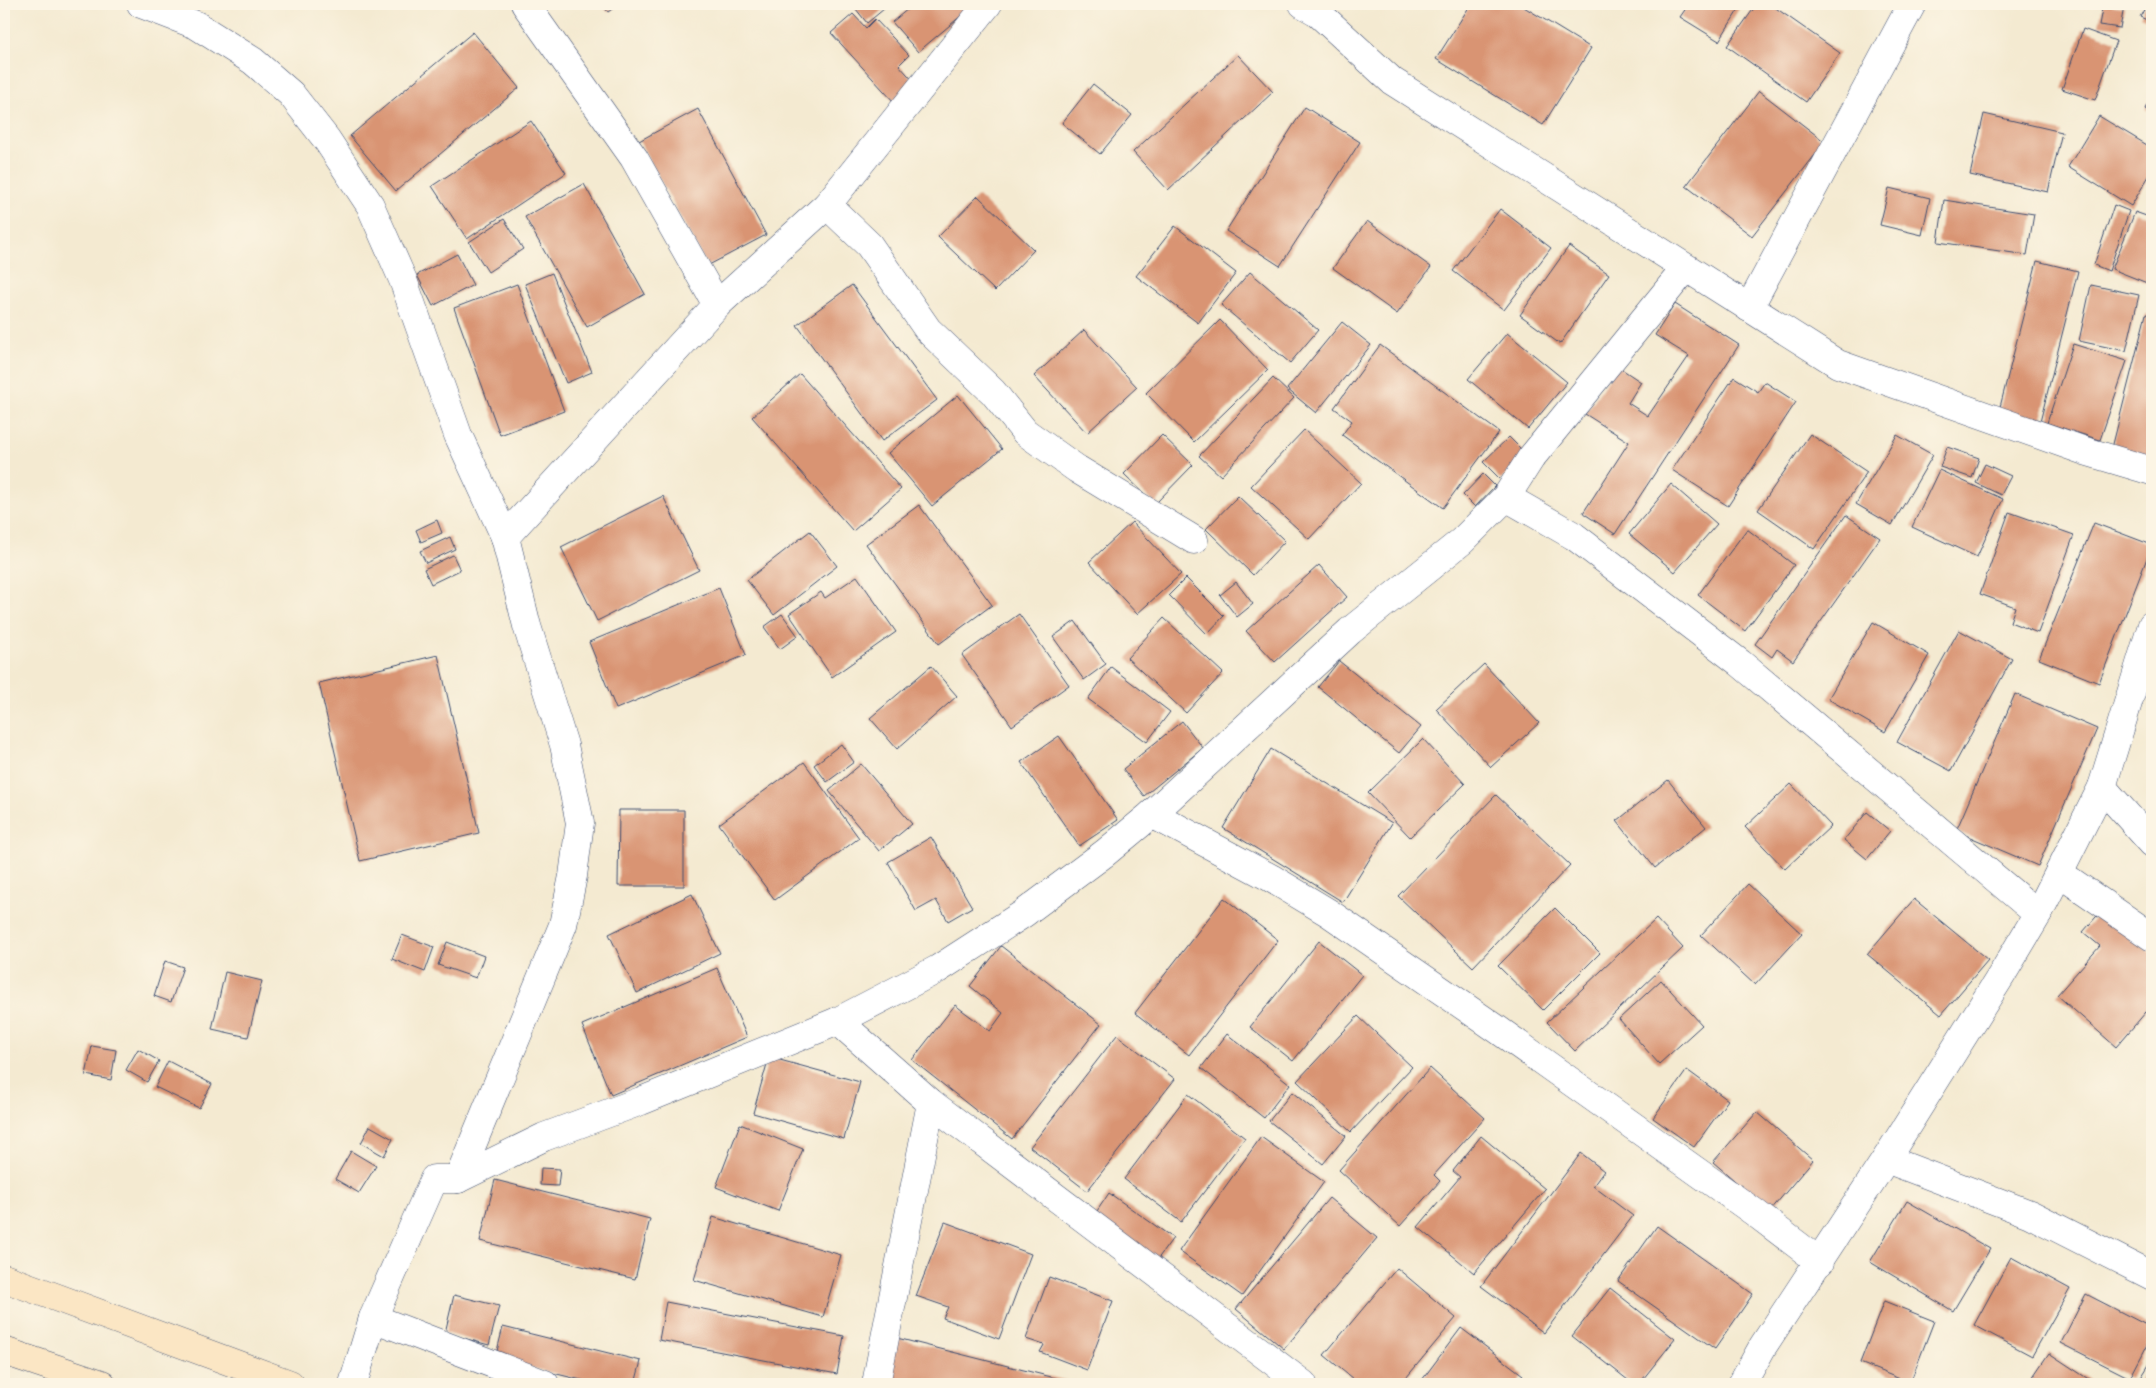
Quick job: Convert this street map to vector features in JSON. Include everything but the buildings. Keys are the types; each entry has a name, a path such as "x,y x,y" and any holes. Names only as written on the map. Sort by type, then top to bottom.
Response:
{"main road":[{"path":"4,1278 290,1384"},
{"path":"4,1350 102,1384"}],"street":[{"path":"141,4 196,25 253,61 291,94 328,140 370,205 403,280 458,435 505,538 527,626 564,745 580,822 573,876 563,925 458,1180"},
{"path":"525,4 634,158 718,305"},
{"path":"505,538 718,305 827,205 988,4"},
{"path":"1749,308 1912,4"},
{"path":"1315,6 1392,81 1685,269 1838,364 2085,451 2152,471"},
{"path":"827,205 869,245 928,330 992,392 1025,432 1077,469 1194,540"},
{"path":"353,1384 373,1318 434,1179 458,1180 544,1137 641,1102 838,1021 938,969 1023,914 1152,814 1350,632 1462,541 1506,497 1531,458 1685,269"},
{"path":"1506,497 1574,536 1740,664 2038,914"},
{"path":"1742,1384 1763,1346 1886,1159 2038,914 2102,787 2152,625"},
{"path":"2102,787 2152,843"},
{"path":"1152,814 1271,878 1329,913 1514,1040 1754,1212 1820,1262"},
{"path":"2059,873 2152,936"},
{"path":"838,1021 931,1103 1303,1384"},
{"path":"876,1384 931,1103"},
{"path":"1886,1159 2030,1214 2152,1276"},
{"path":"373,1318 545,1384"}]}
